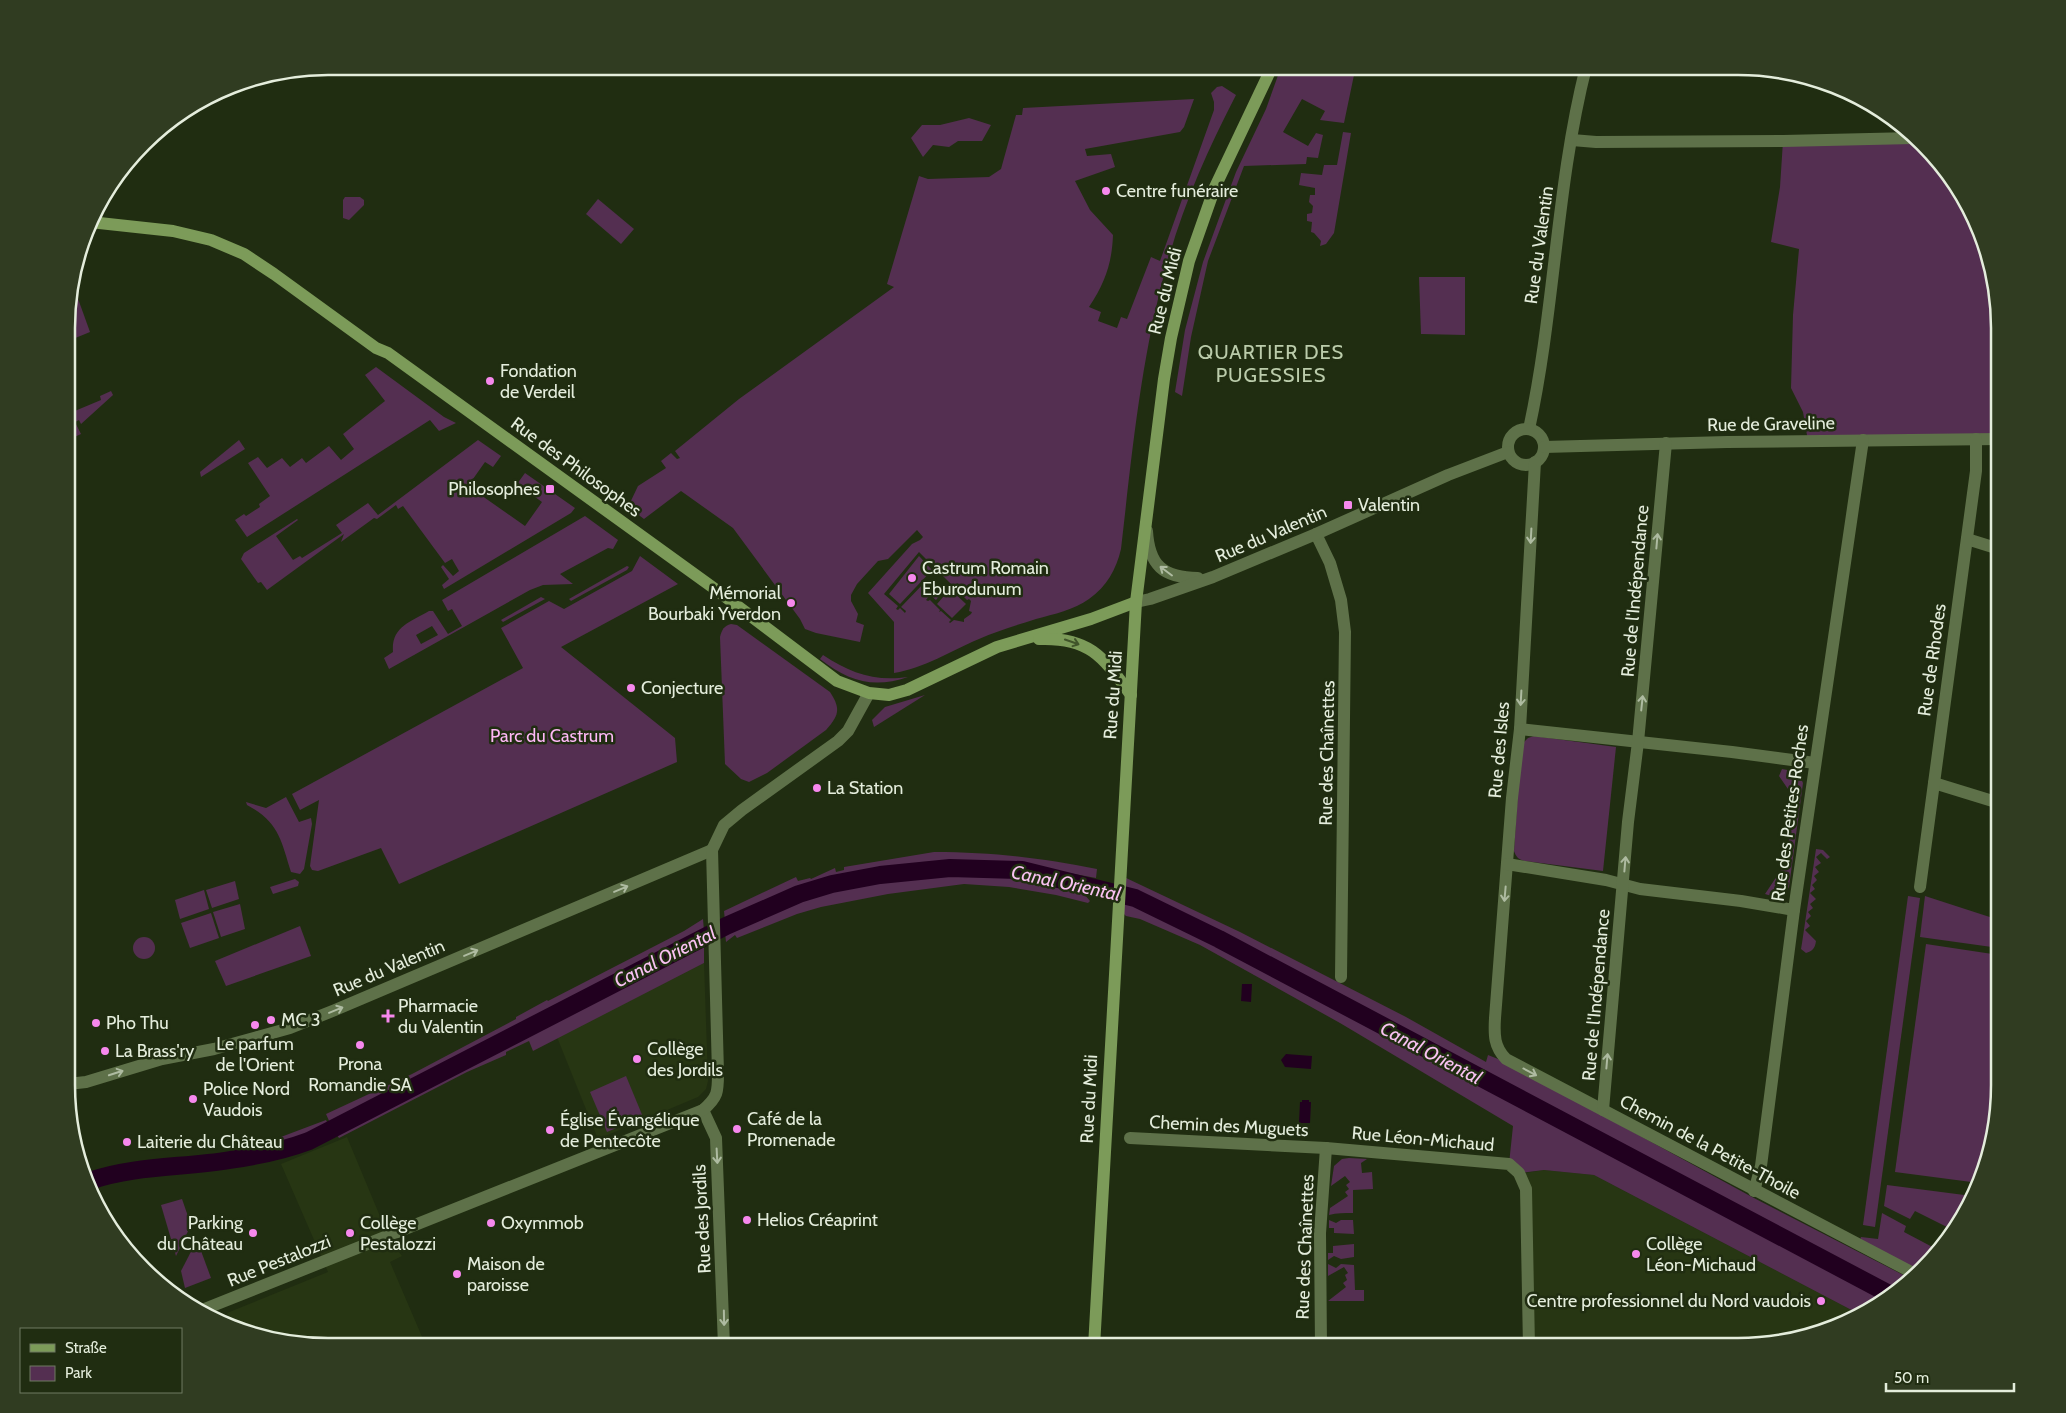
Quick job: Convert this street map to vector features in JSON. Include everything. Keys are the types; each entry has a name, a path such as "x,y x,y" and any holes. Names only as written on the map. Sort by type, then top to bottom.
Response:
{"main road":[{"name":"Rue du Midi","path":"1094,1338 1119,876 1136,602 1171,338 1189,261 1214,187 1268,75"},
{"name":"Rue des Philosophes","path":"98,223 173,231 211,240 244,254 376,348 396,358 715,589 837,681 869,693"},
{"name":"Rue du Valentin","path":"869,693 889,695 907,690 1006,643 1090,619 1136,602"},
{"name":"Rue du Valentin","path":"1006,643 1056,638 1090,649 1099,654 1131,695"}],"street":[{"name":"Rue du Valentin","path":"1529,429 1536,398 1572,140 1584,75"},
{"path":"1572,140 1596,142 1774,142 1905,138"},
{"path":"1529,429 1540,435 1544,446 1543,453 1535,462 1530,464 1520,464 1508,452 1509,440 1512,434 1529,429"},
{"name":"Rue de Rhodes","path":"1920,887 1976,471 1976,439"},
{"name":"Rue de Graveline","path":"1544,446 1991,439"},
{"name":"Rue des Petites-Roches","path":"1754,1191 1761,1166 1794,910 1863,440"},
{"name":"Rue de l'Indépendance","path":"1603,1110 1666,443"},
{"name":"Rue du Valentin","path":"1136,602 1213,577 1316,534 1448,475 1508,452"},
{"name":"Rue des Isles","path":"1495,1041 1495,1018 1507,864 1520,729 1535,462"},
{"name":"Rue du Valentin","path":"1147,523 1150,551 1165,572 1175,577 1213,577"},
{"name":"Rue des Chaînettes","path":"1316,534 1330,563 1338,591 1345,632 1341,977"},
{"path":"1967,539 1991,547"},
{"path":"703,1110 714,1101 718,1087 712,850 724,825 848,732 869,693"},
{"path":"1520,729 1815,763"},
{"path":"1934,783 1991,801"},
{"name":"Rue du Valentin","path":"75,1083 86,1082 162,1059 214,1049 296,1026 712,850"},
{"path":"1507,864 1623,884 1640,889 1741,901 1794,910"},
{"name":"Chemin de la Petite-Thoile","path":"1495,1041 1506,1059 1909,1271"},
{"name":"Rue Pestalozzi","path":"208,1308 703,1110"},
{"name":"Rue des Jordils","path":"703,1110 716,1138 724,1338"},
{"name":"Chemin des Muguets","path":"1130,1138 1326,1148"},
{"name":"Rue des Chaînettes","path":"1321,1338 1320,1233 1326,1148"},
{"name":"Rue Léon-Michaud","path":"1326,1148 1509,1164 1514,1168 1524,1180 1526,1189 1529,1338"}],"shaded area":[{"name":"Collège des Jordils","path":"704,963 708,1081 706,1089 698,1097 598,1139 557,1037"},
{"path":"1242,984 1252,984 1251,1002 1241,1001"},
{"path":"1286,1054 1312,1056 1311,1069 1285,1067 1281,1060"},
{"path":"1302,1100 1309,1100 1311,1102 1310,1123 1299,1123 1300,1102"},
{"name":"Collège Pestalozzi","path":"347,1137 382,1221 394,1246 402,1256 390,1262 423,1338 295,1336 246,1325 229,1318 227,1313 328,1272 281,1164"},
{"name":"Collège Léon-Michaud","path":"1544,1170 1594,1175 1853,1311 1820,1325 1771,1336 1738,1338 1528,1338 1519,1174"}],"green space":[{"path":"1278,75 1354,75 1344,123 1320,120 1325,111 1302,99 1283,132 1308,146 1316,133 1323,135 1318,158 1307,157 1306,164 1244,166 1208,261 1191,337 1182,396 1175,392 1185,330 1203,262 1236,172 1266,109"},
{"path":"1222,86 1236,95 1197,178 1173,242 1150,334 1121,549 1110,577 1101,589 1089,599 1070,609 986,636 927,663 894,673 894,622 868,593 912,544 923,537 917,530 888,559 878,561 857,584 851,595 851,601 858,614 856,622 864,625 860,642 805,629 800,619 733,528 681,491 644,519 628,507 638,486 666,468 661,461 671,453 677,459 680,458 675,451 739,399 894,287 887,284 919,176 928,179 989,177 1001,169 1016,115 1022,115 1023,108 1194,99 1184,127 1180,132 1085,149 1087,156 1111,154 1115,167 1075,181 1090,210 1113,235 1107,272 1089,307 1101,312 1098,321 1117,328 1121,317 1127,319 1151,257 1160,261 1214,110 1211,93 1217,87","holes":["919,552 967,600 971,601 969,611 972,612 971,614 964,619 964,622 954,620 950,623 951,620 941,611 939,612 940,610 930,600 926,600 930,595 936,600 940,595 926,581 901,607 906,611 905,613 900,608 896,609 898,606 884,594"]},
{"path":"969,118 991,125 982,141 958,141 949,147 933,145 923,157 911,138 922,125 940,125"},
{"path":"1343,132 1351,133 1334,233 1326,244 1320,246 1321,241 1311,232 1312,222 1307,221 1307,214 1312,213 1313,206 1309,202 1310,195 1315,195 1315,188 1299,185 1301,173 1322,175 1324,165 1337,165"},
{"path":"1905,138 1939,174 1957,201 1972,231 1986,278 1991,328 1991,439 1808,441 1803,412 1791,388 1793,315 1799,249 1771,242 1780,187 1783,141"},
{"path":"345,197 360,197 364,200 364,205 349,220 343,218 343,200"},
{"path":"598,199 634,229 621,244 586,214"},
{"path":"1419,277 1465,277 1465,335 1421,334"},
{"path":"77,296 90,332 75,338"},
{"path":"376,367 444,417 456,423 439,431 430,420 247,537 235,520 244,514 246,516 260,507 259,504 270,496 248,463 258,457 267,468 282,458 290,467 302,458 306,463 329,446 341,460 354,449 343,434 385,401 365,375"},
{"path":"111,391 113,395 81,424 79,420 75,422 75,411 101,400 100,396"},
{"path":"75,422 81,434 75,437"},
{"path":"239,440 245,449 201,477 200,472"},
{"path":"478,440 501,456 493,467 485,462 468,486 525,526 542,502 517,484 525,473 575,508 571,513 444,589 442,585 449,579 441,567 443,565 453,576 459,571 452,559 445,563 403,506 398,509 396,505 341,542 344,534 267,590 261,582 258,583 241,559 244,553 297,519 276,536 293,560 300,556 302,558 342,533 336,525 368,503 378,515"},
{"path":"585,516 618,540 613,549 608,548 560,574 573,584 543,585 530,590 389,669 384,658 393,652 395,637 403,626 409,622 429,611 433,611 448,634 462,626 452,609 448,611 442,600","holes":["432,626 438,635 421,644 416,635"]},
{"name":"Parc du Castrum","path":"640,556 678,584 561,647 675,738 677,762 399,884 381,848 318,871 312,870 310,866 319,800 300,810 292,794 523,668 501,628 549,601 564,609 632,571"},
{"path":"919,556 932,570 900,604 889,594"},
{"path":"627,566 629,567 627,570 571,601 569,599"},
{"path":"950,589 966,604 952,618 937,604"},
{"path":"541,597 545,599 503,622 501,620"},
{"path":"731,624 737,625 830,692 837,708 834,720 826,730 767,773 749,782 741,779 725,764 720,637 724,628"},
{"path":"823,655 843,667 863,675 885,678 908,677 895,681 861,681 830,667 820,659"},
{"path":"925,695 874,727 872,720 885,707"},
{"path":"1534,736 1616,747 1603,871 1525,861 1519,859 1516,855 1514,851 1521,745 1528,738"},
{"path":"1782,769 1798,772 1803,783 1789,887 1785,894 1778,898 1765,894 1785,864 1796,796 1792,795 1779,776"},
{"path":"286,797 299,822 311,818 312,824 304,869 300,874 291,872 281,841 272,825 258,811 247,805 246,802 266,808"},
{"path":"1816,849 1823,850 1830,857 1827,859 1821,853 1816,857 1821,863 1815,867 1819,872 1814,876 1817,880 1812,885 1815,889 1810,893 1816,899 1810,904 1813,908 1808,912 1811,916 1806,921 1810,926 1805,930 1816,941 1813,949 1806,953 1801,949"},
{"path":"934,852 996,854 1056,862 1097,869 1096,878 1026,865 978,861 922,862 917,865 860,872 820,882 773,899 725,921 724,911 796,877 798,881 811,879 835,868 836,872 844,870 844,867"},
{"path":"971,873 1028,878 1085,889 1084,894 1090,901 1088,903 1009,887 964,884 888,894 821,907 797,914 737,938 735,935 726,942 725,933 738,926 780,907 825,891 918,876 924,878 930,874"},
{"path":"1124,877 1240,932 1406,1017 1486,1062 1488,1055 1503,1061 1752,1197 1904,1276 1879,1295 1853,1311 1594,1175 1544,1170 1519,1173 1509,1164 1513,1126 1340,1023 1200,945 1140,919 1126,916 1121,911"},
{"path":"295,879 299,882 298,886 273,894 270,887"},
{"path":"235,881 239,899 212,908 206,890"},
{"path":"204,890 209,909 180,919 175,900"},
{"path":"1908,896 1920,898 1875,1227 1863,1225"},
{"path":"1925,896 1991,917 1991,947 1920,937"},
{"path":"240,904 245,929 221,937 213,912"},
{"path":"211,913 219,938 190,948 181,923"},
{"path":"703,919 704,931 330,1123 326,1114 412,1074 516,1019 516,1017 547,1000 684,931"},
{"path":"300,926 311,956 226,986 215,961"},
{"path":"144,937 152,940 155,948 152,956 144,959 136,956 133,948 136,940"},
{"path":"704,942 704,963 533,1051 529,1041 506,1052 506,1055 467,1072 339,1138 335,1132"},
{"path":"1926,944 1991,954 1991,1085 1989,1118 1978,1167 1972,1182 1895,1172"},
{"path":"626,1076 643,1117 607,1132 590,1092"},
{"path":"326,1120 328,1124 298,1139 254,1152 257,1146"},
{"path":"1342,1159 1367,1159 1361,1163 1362,1173 1372,1172 1373,1189 1353,1190 1353,1213 1329,1215 1330,1208 1348,1196 1345,1192 1349,1189 1346,1185 1350,1182 1345,1176 1331,1186 1334,1166"},
{"path":"1887,1185 1966,1195 1947,1227 1915,1211 1910,1219 1884,1206"},
{"path":"182,1199 191,1225 176,1256 161,1205"},
{"path":"1882,1213 1906,1226 1904,1232 1932,1247 1912,1268 1860,1241 1861,1237 1878,1239"},
{"path":"1329,1220 1336,1223 1341,1220 1353,1220 1354,1234 1334,1233 1334,1228 1329,1228"},
{"path":"197,1240 211,1278 185,1288 181,1271"},
{"path":"1354,1244 1354,1257 1341,1259 1334,1256 1328,1260 1328,1253 1333,1253 1333,1246"},
{"path":"1328,1264 1336,1268 1341,1264 1354,1265 1355,1290 1364,1290 1364,1301 1328,1301 1346,1287 1343,1283 1347,1280 1345,1275 1348,1273 1344,1267 1328,1276"}],"waterway":[{"name":"Canal Oriental","path":"93,1180 124,1172 250,1157 309,1141 726,926 799,894 832,884 880,875 950,868 1022,870 1135,898 1219,939 1884,1291"}],"place":[{"name":"Centre funéraire","path":"1106,191"},
{"name":"Fondation de Verdeil","path":"490,381"},
{"name":"Philosophes","path":"550,489"},
{"name":"Valentin","path":"1348,505"},
{"name":"Castrum Romain Eburodunum","path":"912,578"},
{"name":"Mémorial Bourbaki Yverdon","path":"791,603"},
{"name":"Conjecture","path":"631,688"},
{"name":"La Station","path":"817,788"},
{"name":"Pharmacie du Valentin","path":"388,1016"},
{"name":"MC 3","path":"271,1020"},
{"name":"Pho Thu","path":"96,1023"},
{"name":"Le parfum de l'Orient","path":"255,1025"},
{"name":"Prona Romandie SA","path":"360,1045"},
{"name":"La Brass'ry","path":"105,1051"},
{"name":"Collège des Jordils","path":"637,1059"},
{"name":"Police Nord Vaudois","path":"193,1099"},
{"name":"Café de la Promenade","path":"737,1129"},
{"name":"Église Évangélique de Pentecôte","path":"550,1130"},
{"name":"Laiterie du Château","path":"127,1142"},
{"name":"Helios Créaprint","path":"747,1220"},
{"name":"Oxymmob","path":"491,1223"},
{"name":"Parking du Château","path":"253,1233"},
{"name":"Collège Pestalozzi","path":"350,1233"},
{"name":"Collège Léon-Michaud","path":"1636,1254"},
{"name":"Maison de paroisse","path":"457,1274"},
{"name":"Centre professionnel du Nord vaudois","path":"1821,1301"}],"district":[{"name":"QUARTIER DES PUGESSIES","path":"1271,364"}]}
